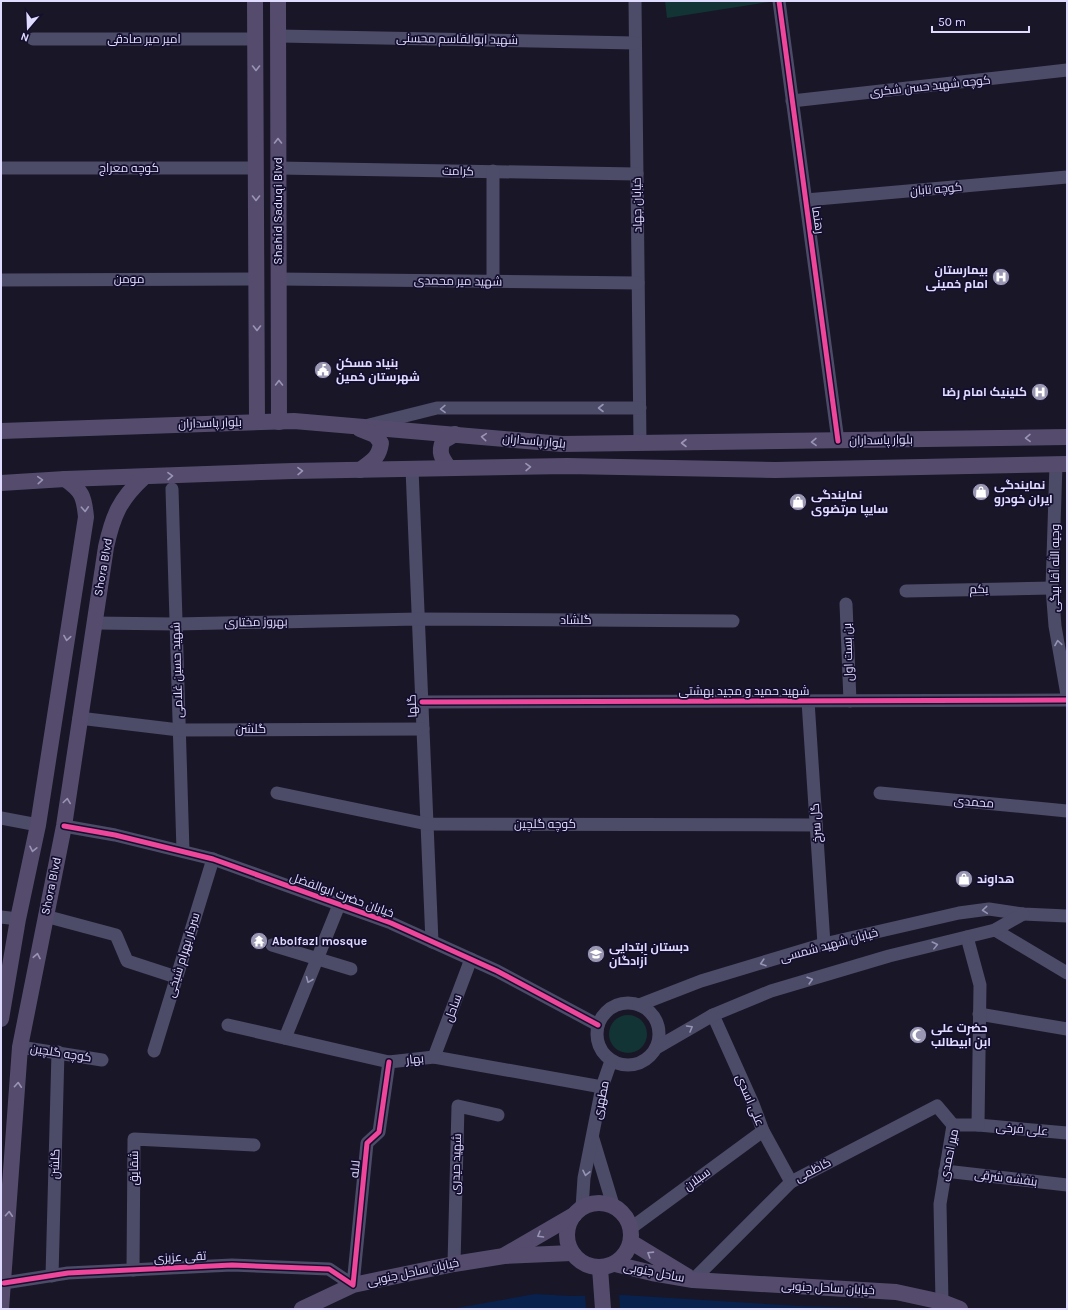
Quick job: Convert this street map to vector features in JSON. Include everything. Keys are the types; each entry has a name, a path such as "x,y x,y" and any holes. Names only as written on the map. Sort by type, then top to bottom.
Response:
{"main road":[{"name":"Shahid Saduqi Blvd","path":"255,1 258,421"},
{"name":"Shahid Saduqi Blvd","path":"278,1 279,422"},
{"name":"بلوار پاسداران","path":"1,431 258,421 358,426 562,444 1067,437"},
{"path":"358,426 375,435 381,443 380,453 360,470"},
{"path":"449,468 442,458 440,449 443,441 455,434"},
{"name":"بلوار پاسداران","path":"1,483 65,478 449,468 567,466 775,470 1061,464"},
{"name":"Shora Blvd","path":"1,1309 20,1047 64,826 79,718 106,547 117,508 130,490 144,477"},
{"name":"Shora Blvd","path":"1,1019 3,993 38,825 86,517 85,501 78,488 65,478"},
{"path":"83,541 92,537 100,539 106,547"},
{"path":"504,1256 578,1211 597,1203 613,1205 625,1214 631,1235 628,1251 622,1258 607,1266 583,1263 572,1253 567,1238 570,1222 578,1211"},
{"name":"ساحل جنوبی","path":"631,1235 693,1280"},
{"path":"504,1256 572,1253"},
{"name":"خیابان ساحل جنوبی","path":"302,1309 353,1285 454,1264 504,1256"},
{"path":"603,1309 602,1292 607,1266"},
{"name":"ساحل جنوبی","path":"607,1266 693,1280"},
{"name":"خیابان ساحل جنوبی","path":"693,1280 896,1292 942,1302 960,1309"}],"street":[{"name":"خیابان جهاد","path":"635,1 640,443"},
{"name":"رهنما","path":"779,1 838,441"},
{"name":"شهید ابوالقاسم محسنی","path":"278,36 635,43"},
{"name":"امیر میر صادقی","path":"33,39 256,39"},
{"name":"کوچه شهید حسن شکری","path":"792,102 1067,70"},
{"name":"کوچه معراج","path":"1,168 256,168"},
{"name":"کرامت","path":"278,168 637,174"},
{"path":"493,172 493,281"},
{"name":"کوچه تابان","path":"806,200 1067,177"},
{"name":"مومن","path":"1,280 257,279"},
{"name":"شهید میر محمدی","path":"278,279 638,283"},
{"path":"358,426 437,408 640,408"},
{"name":"وجیه الله آقا بیگی","path":"1061,464 1052,588 1061,624 1067,695"},
{"name":"گلها","path":"412,469 432,942"},
{"name":"شهید حسین غلامی","path":"172,490 183,851"},
{"name":"یکم","path":"906,591 1052,588"},
{"name":"بن بست اول","path":"846,604 850,700"},
{"name":"گلشاد","path":"418,619 733,621"},
{"name":"بهروز مختاری","path":"94,623 176,624 418,619"},
{"name":"شهید حمید و مجید بهشتی","path":"422,702 1067,700"},
{"name":"گل سرخ","path":"808,701 824,944"},
{"name":"گلشن","path":"79,718 179,730 423,729"},
{"name":"کوچه گلچین","path":"277,793 427,824 816,825"},
{"name":"محمدی","path":"880,793 1067,811"},
{"path":"1,818 38,825"},
{"name":"خیابان حضرت ابوالفضل","path":"64,826 115,835 214,859 390,923 498,971 598,1025"},
{"name":"سردار بهرام شیخی","path":"154,1051 214,859"},
{"path":"285,1038 339,905"},
{"name":"خیابان شهید شمسی","path":"639,1005 701,981 824,944 959,913 989,909 1023,914 1067,916"},
{"path":"656,1048 713,1015 771,991 889,956 995,930 1023,914"},
{"path":"45,916 116,935 127,961 176,977"},
{"path":"1,917 18,919"},
{"path":"995,930 1067,973"},
{"name":"میر احمدی","path":"942,1302 940,1204 953,1124 978,1125 980,985 967,937"},
{"path":"272,945 351,969"},
{"name":"ساحل","path":"434,1057 472,960"},
{"path":"629,1003 639,1005 648,1010 655,1018 659,1038 656,1048 650,1056 641,1062 631,1065 621,1065 611,1061 603,1054 598,1045 598,1025 603,1016 610,1009 619,1004 629,1003"},
{"path":"979,1014 1067,1028"},
{"name":"علی اسدی","path":"713,1015 753,1104 763,1131 791,1182"},
{"name":"بهار","path":"228,1025 389,1062 434,1057 602,1087"},
{"name":"کوچه گلچین","path":"20,1047 102,1060"},
{"name":"گلشن","path":"52,1276 58,1052"},
{"name":"مطهری","path":"578,1211 602,1087 611,1061"},
{"name":"لاله","path":"353,1285 367,1143 379,1132 389,1062"},
{"name":"شهید حیدری","path":"454,1264 458,1106 498,1115"},
{"name":"کاظمی","path":"693,1280 791,1182 937,1106 953,1124"},
{"name":"علی فرخی","path":"978,1125 1067,1133"},
{"name":"سبلان","path":"631,1235 763,1131"},
{"name":"شقایق","path":"133,1270 134,1139 254,1145"},
{"name":"مطهری","path":"593,1139 613,1205"},
{"name":"بنفشه شرقی","path":"945,1171 1067,1186"},
{"name":"تقی عزیزی","path":"4,1283 52,1276 232,1265 329,1269 353,1285"}],"green space":[{"path":"665,1 768,1 769,2 667,18"},
{"path":"624,1015 632,1015 642,1020 646,1027 646,1041 642,1048 632,1053 624,1053 614,1048 612,1045 609,1038 609,1030 614,1020 617,1018"}],"water":[{"path":"535,1294 571,1296 623,1295 800,1306 902,1309 451,1309"}],"pier":[{"path":"619,1293 620,1309 586,1309 585,1294"}],"cycle path":[{"path":"779,1 838,441"},
{"path":"422,702 1067,700"},
{"path":"64,826 115,835 213,859 391,923 497,971 598,1025"},
{"path":"4,1283 68,1273 232,1265 329,1269 353,1285 367,1143 379,1132 389,1062"}],"place":[{"name":"بیمارستان امام خمینی","path":"1001,277"},
{"name":"بنیاد مسکن شهرستان خمین","path":"323,370"},
{"name":"کلینیک امام رضا","path":"1040,392"},
{"name":"نمایندگی ایران خودرو","path":"981,492"},
{"name":"نمایندگی سایپا مرتضوی","path":"798,502"},
{"name":"هداوند","path":"964,879"},
{"name":"Abolfazl mosque","path":"259,941"},
{"name":"دبستان ابتدایی آزادگان","path":"596,954"},
{"name":"حضرت علی ابن ابیطالب","path":"918,1035"}]}
